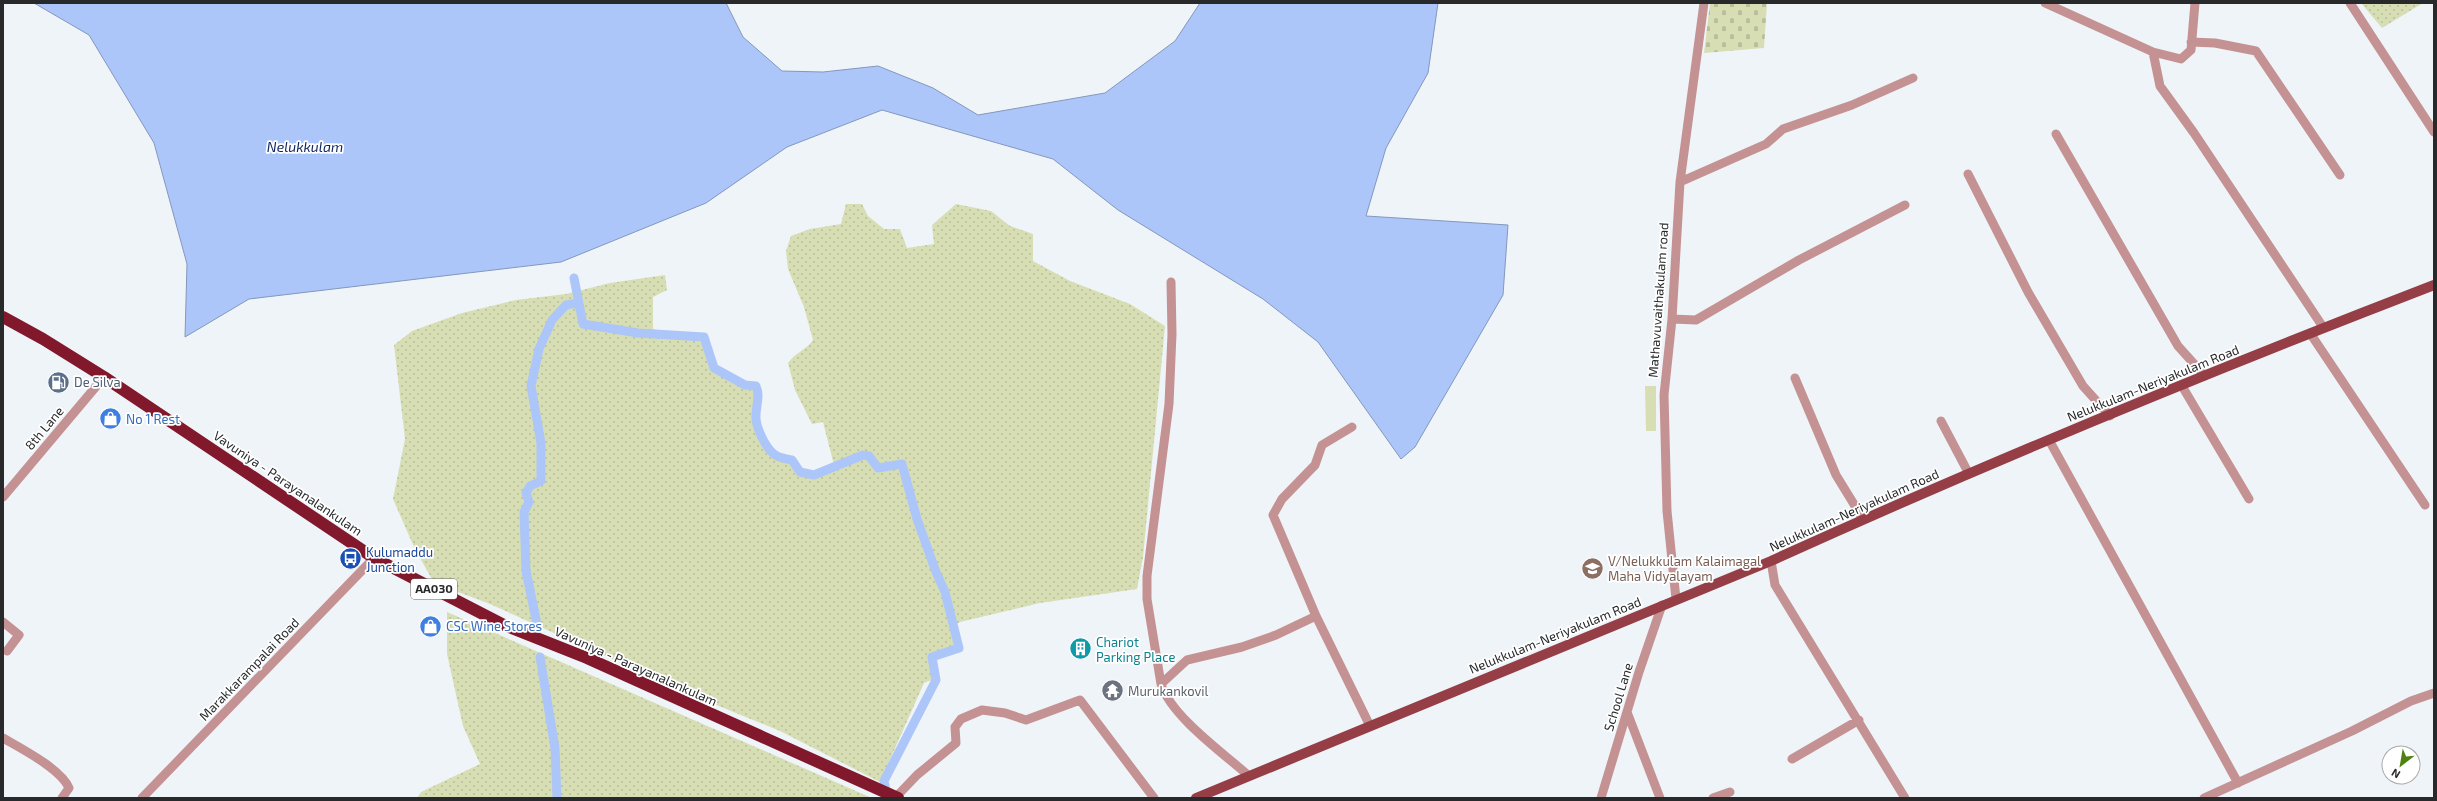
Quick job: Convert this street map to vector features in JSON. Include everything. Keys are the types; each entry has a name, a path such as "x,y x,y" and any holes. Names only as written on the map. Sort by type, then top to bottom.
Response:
{"highway":[{"name":"Vavuniya - Parayanalankulam","path":"3,318 43,339 104,377 374,558 504,625 587,658 897,798"}],"main road":[{"name":"Nelukkulam-Neriyakulam Road","path":"1196,798 1771,561 1863,519 2048,440 2434,284"}],"street":[{"name":"Mathavuvaithakulam road","path":"1676,599 1666,511 1664,395 1672,319 1680,182 1704,3"},
{"path":"2045,3 2153,52 2181,59 2189,53 2195,3"},
{"path":"2350,3 2434,132"},
{"path":"2191,42 2215,43 2256,51 2340,175"},
{"path":"2153,52 2160,86 2194,133 2323,328"},
{"path":"1680,182 1766,144 1783,129 1852,105 1913,78"},
{"path":"2056,134 2178,346 2205,376"},
{"path":"1968,174 2028,292 2083,386 2110,416"},
{"path":"1672,319 1696,320 1799,260 1904,205"},
{"path":"1171,282 1172,334 1170,404 1147,576 1147,598 1161,684 1165,697 1186,720 1249,776"},
{"path":"2310,333 2425,505"},
{"name":"8th Lane","path":"3,497 104,377"},
{"path":"1795,378 1836,475 1863,519"},
{"path":"2182,386 2248,499"},
{"path":"1941,421 1968,474"},
{"path":"1352,427 1322,445 1315,465 1282,499 1273,515 1316,616 1370,726"},
{"path":"2048,440 2238,783"},
{"name":"Marakkarampalai Road","path":"142,798 374,558"},
{"path":"1771,561 1775,585 1859,720 1905,798"},
{"name":"School Lane","path":"1601,798 1662,605"},
{"path":"1161,684 1187,660 1242,647 1276,635 1316,616"},
{"path":"3,622 19,635 7,651"},
{"path":"2204,798 2352,731 2411,701 2434,693"},
{"path":"897,798 917,775 956,743 955,727 961,719 982,710 1005,713 1026,720 1080,700 1154,798"},
{"path":"1627,712 1660,798"},
{"path":"1792,759 1859,720"},
{"path":"3,738 33,756 66,781 69,788 62,798"},
{"path":"1713,798 1730,792"}],"green space":[{"path":"1710,3 1767,3 1764,48 1704,53"},
{"path":"2361,3 2423,3 2382,28"},
{"path":"846,204 862,204 868,216 884,229 900,229 907,248 934,244 932,225 956,204 991,211 1010,226 1033,234 1033,261 1070,281 1130,304 1165,326 1143,557 1137,589 1040,603 960,622 951,627 954,646 929,656 934,679 924,683 880,782 780,731 680,690 490,604 434,583 414,547 393,499 405,439 394,345 412,331 462,313 516,300 566,294 610,283 665,275 667,290 653,297 653,329 702,340 714,371 739,385 754,389 754,408 757,428 764,446 777,460 796,466 814,477 835,469 823,422 812,424 795,390 788,363 813,340 804,307 788,269 786,251 791,236 810,229 841,224"},
{"path":"1645,386 1656,386 1656,431 1646,431"},
{"path":"447,612 872,798 417,798 421,792 480,764 463,726 447,654"}],"water":[{"name":"Nelukkulam","path":"34,3 726,3 743,37 782,71 823,72 878,66 933,88 978,115 1105,93 1175,41 1200,3 1438,3 1428,73 1386,148 1366,216 1508,225 1503,295 1415,447 1401,459 1318,342 1263,299 1118,210 1053,159 882,110 787,147 706,203 561,262 249,299 185,337 187,264 154,143 89,35"}],"waterway":[{"path":"574,278 583,324 638,333 704,337 714,368 745,385 756,386 758,394 756,419 758,429 763,440 770,450 777,456 792,460 800,472 814,475 863,455 869,456 878,468 902,464 917,519 936,572 945,592 959,648 932,657 936,680 884,781 887,796"},
{"path":"538,629 526,571 524,512 529,502 526,493 530,486 541,481 541,443 531,386 539,349 552,320 566,305 578,303"},
{"path":"540,657 555,748 557,798"}],"place":[{"name":"De Silva","path":"59,382"},
{"name":"No 1 Rest","path":"111,419"},
{"name":"Kulumaddu Junction","path":"351,559"},
{"name":"V/Nelukkulam Kalaimagal Maha Vidyalayam","path":"1593,568"},
{"name":"CSC Wine Stores","path":"430,626"},
{"name":"Chariot Parking Place","path":"1081,649"},
{"name":"Murukankovil","path":"1112,691"}]}
